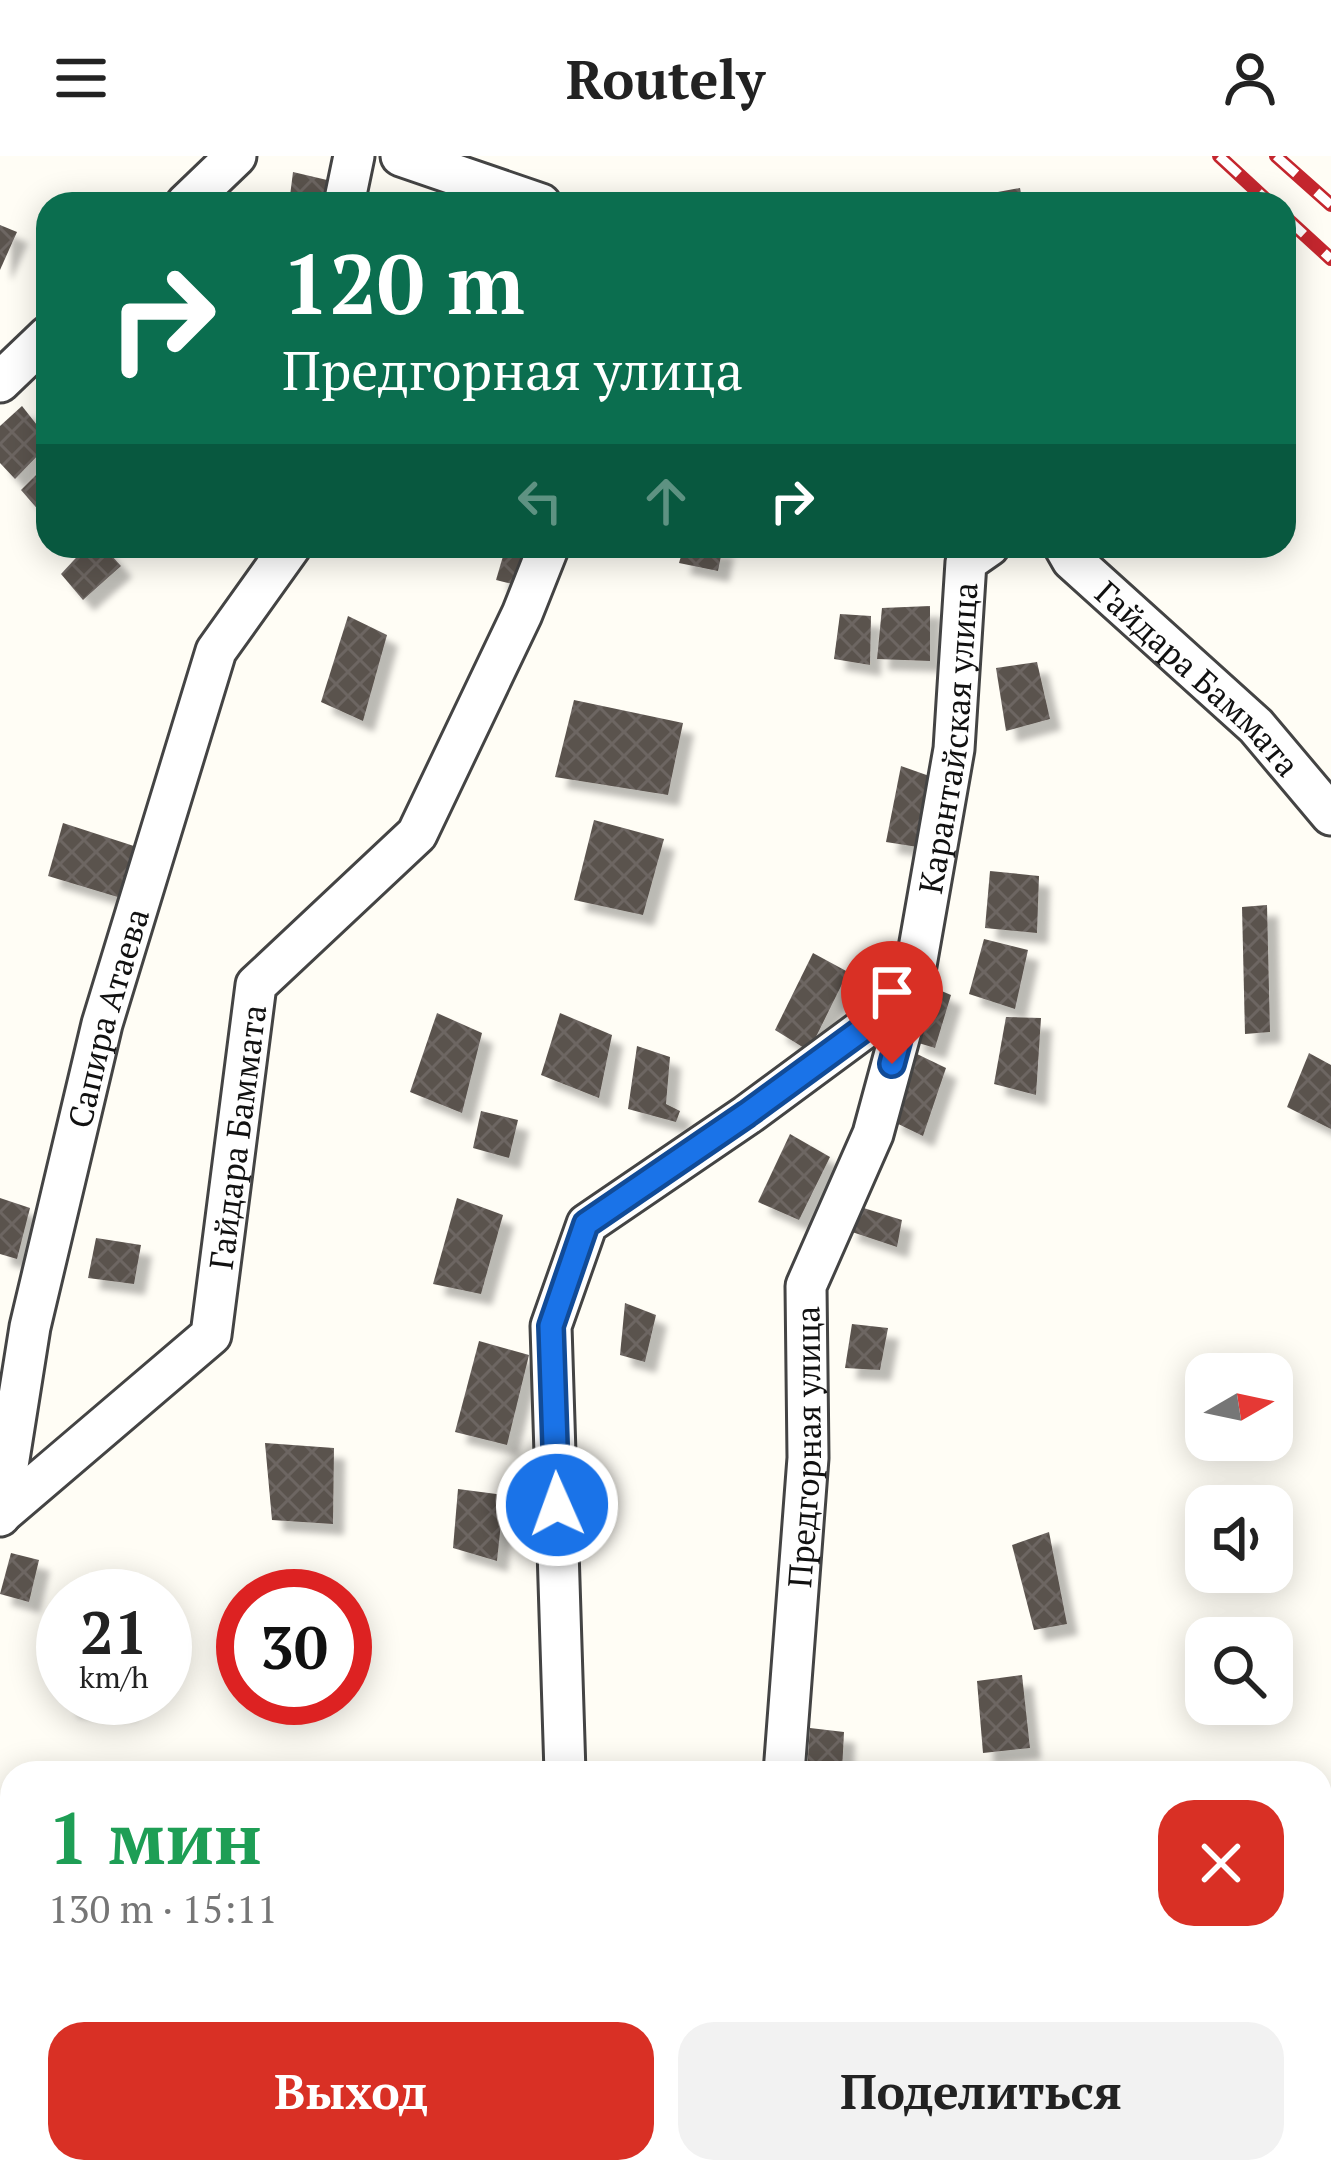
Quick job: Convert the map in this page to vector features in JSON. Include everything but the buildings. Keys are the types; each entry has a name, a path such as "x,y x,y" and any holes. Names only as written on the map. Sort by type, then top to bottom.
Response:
{"street":[{"path":"198,192 236,156"},
{"path":"346,192 354,156"},
{"path":"401,156 506,192"},
{"path":"0,382 36,348"},
{"name":"Сапира Атаева","path":"0,1515 30,1327 102,1024 215,650 282,558"},
{"name":"Гайдара Баммата","path":"0,1515 211,1335 256,985 416,834 544,558"},
{"name":"Карантайская улица","path":"911,994 954,748 966,562 972,558"},
{"name":"Гайдара Баммата","path":"1071,558 1256,726 1331,815"},
{"path":"565,1761 551,1326 586,1224 911,994"},
{"name":"Предгорная улица","path":"785,1761 808,1459 806,1286 873,1134 911,994"}],"railway":[{"path":"1219,156 1258,192"},
{"path":"1276,156 1331,205"},
{"path":"1296,227 1331,259"}],"route":[{"path":"557,1505 551,1326 586,1224 911,994 892,1064"}]}
